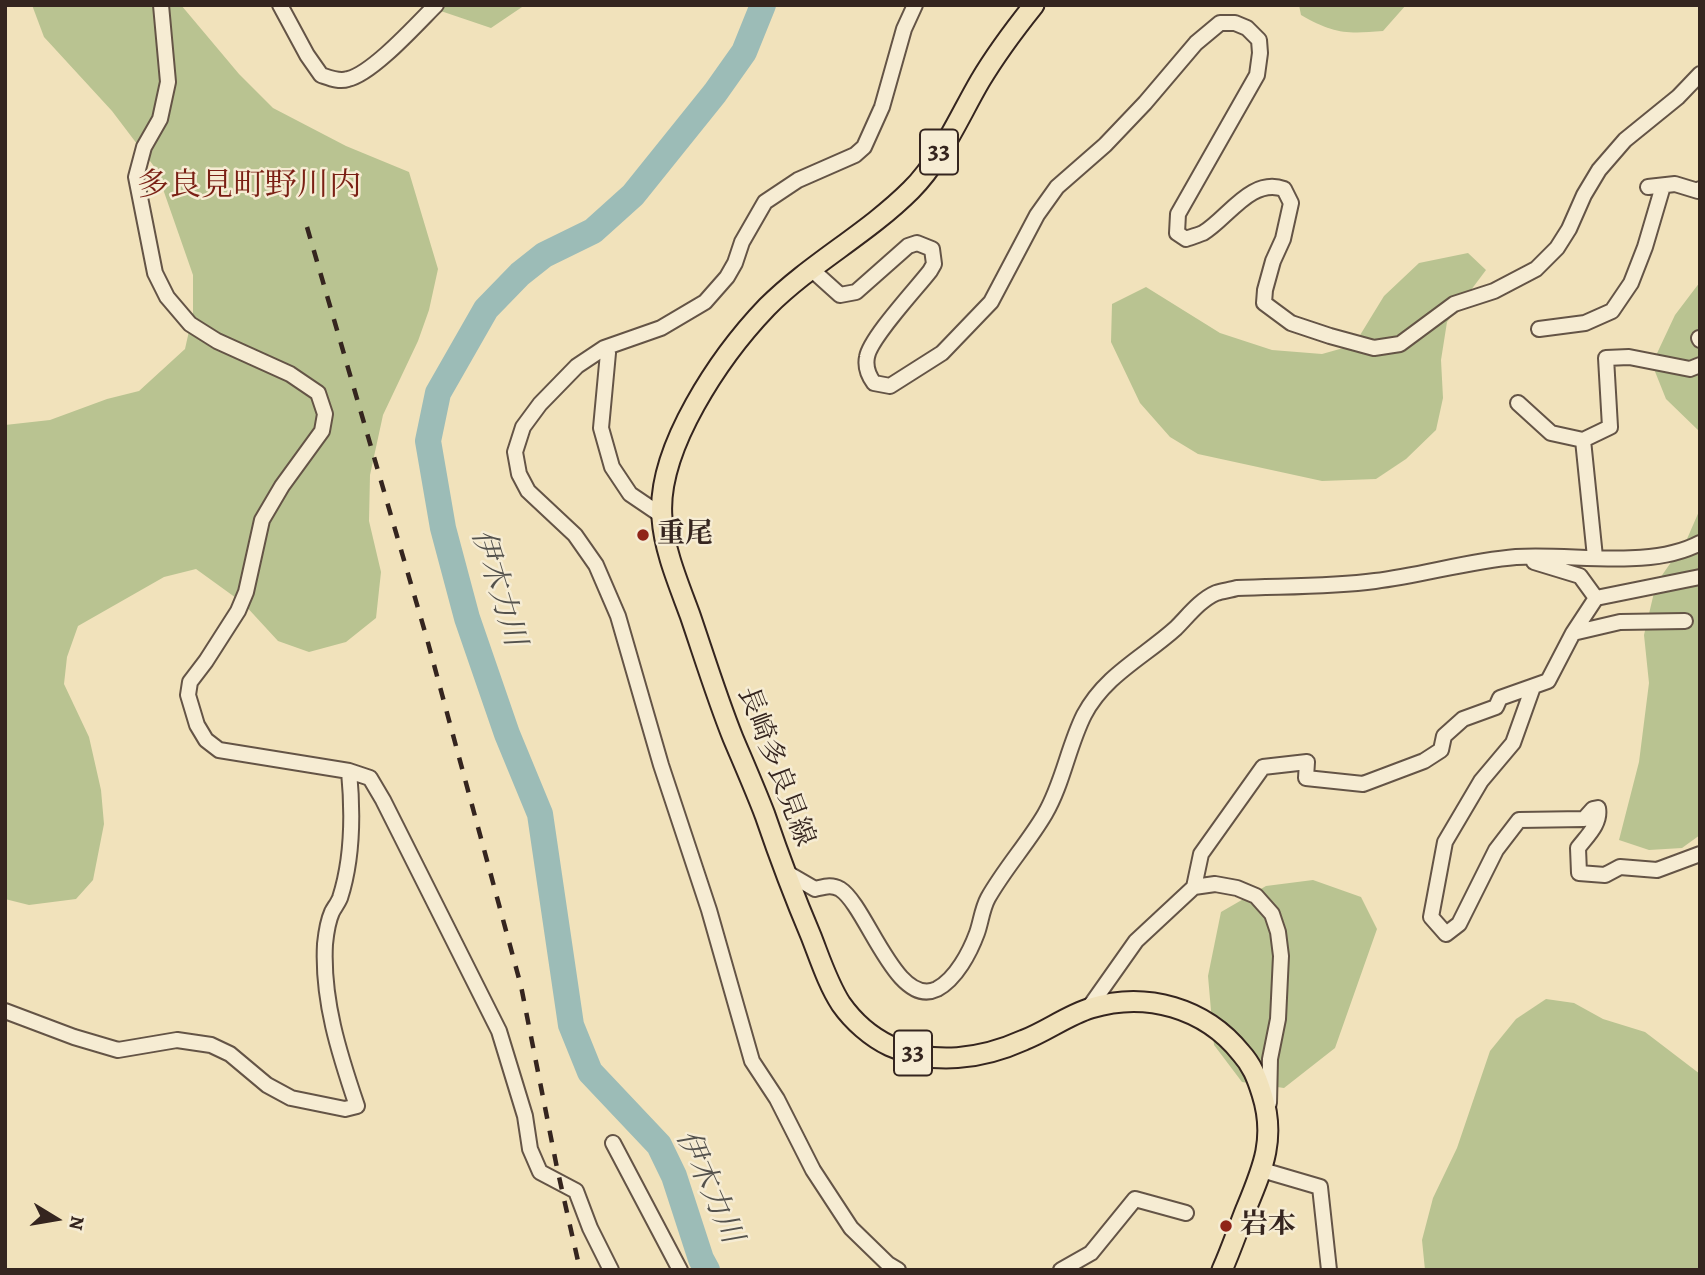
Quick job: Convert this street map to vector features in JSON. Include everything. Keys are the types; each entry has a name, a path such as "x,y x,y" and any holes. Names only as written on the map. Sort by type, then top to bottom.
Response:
{"main road":[{"name":"長崎多良見線","path":"1034,5 1005,42 934,160 913,188 861,232 810,268 768,307 715,372 688,417 669,459 661,515 679,584 733,736 784,871 841,1005 859,1024 892,1047 932,1058 956,1059 1021,1042 1088,1009 1120,1002 1167,1004 1196,1015 1221,1031 1243,1054 1256,1074 1268,1115 1267,1151 1262,1170 1222,1270"}],"street":[{"path":"161,5 167,82 160,119 144,147 136,177 155,273 167,297 190,324 217,341 290,374 318,393 325,414 322,431 282,486 262,520 246,592 238,611 190,682 188,695 197,725 206,740 219,750 349,771 370,778 499,1031 524,1116 530,1149 540,1172 576,1191 590,1228 611,1270"},
{"path":"280,5 321,75 345,80 357,76 373,65 436,5"},
{"path":"898,1270 888,1264 851,1228 813,1170 777,1099 752,1060 709,910 661,765 618,616 596,565 575,535 528,491 519,474 515,452 523,427 540,404 577,366 604,348 661,328 705,302 727,277 742,242 765,202 798,180 855,155 864,147 882,107 904,29 915,5"},
{"path":"810,268 840,295 856,292 908,246 917,243 932,249 934,264 930,271 874,341 867,355 868,373 874,383 890,386 942,353 991,302 1037,215 1056,187 1105,145 1196,43 1220,23 1235,23 1247,28 1259,40 1257,75 1178,215 1177,233 1186,239 1202,233 1255,191 1273,186 1284,189 1291,203 1283,239 1273,261 1265,290 1264,303 1291,323 1330,336 1374,348 1400,344 1454,304 1494,291 1536,269 1557,248 1599,170 1625,140 1678,97 1700,74"},
{"path":"1539,329 1585,323 1612,311 1631,283 1645,247 1655,187 1675,184 1698,191 1700,189"},
{"path":"604,348 608,353 601,428 612,467 630,494 661,515"},
{"path":"1518,403 1551,433 1583,440 1610,427 1606,358 1629,357 1690,369 1700,365"},
{"path":"1583,440 1595,557"},
{"path":"784,871 815,889 829,885 839,888 850,898 896,973 910,986 924,991 937,989 957,971 976,935 987,900 1044,815 1057,789 1084,714 1116,673 1175,629 1215,594 1237,588 1373,582 1447,570 1472,562 1519,557 1657,557 1684,552 1700,543"},
{"path":"1519,557 1580,576 1597,598"},
{"path":"1194,887 1201,854 1263,768 1307,762 1306,778 1363,784 1424,761 1441,750 1444,736 1463,719 1496,706 1500,698 1548,681 1573,633 1597,598 1700,576"},
{"path":"1573,633 1620,622 1685,621"},
{"path":"1533,687 1513,743 1481,781 1445,842 1431,917 1446,934 1459,924 1496,850 1519,820 1584,819 1593,809 1598,808 1600,813 1595,826 1578,848 1579,873 1605,875 1620,867 1657,870 1700,854"},
{"path":"5,1011 118,1050 177,1040 211,1045 230,1054 267,1085 291,1098 345,1109 357,1105 335,1042 328,999 325,943 331,915 339,900 352,835 349,771"},
{"path":"1088,1009 1136,941 1194,887 1215,884 1237,888 1256,896 1272,914 1281,956 1278,1019 1270,1059 1268,1115"},
{"path":"613,1143 680,1270"},
{"path":"1262,1170 1320,1187 1329,1270"},
{"path":"1061,1270 1091,1253 1135,1199 1186,1213"}],"green space":[{"path":"32,5 181,5 239,74 273,108 346,146 409,172 438,269 429,310 418,341 383,415 370,475 369,521 381,572 376,618 346,642 309,652 278,641 243,603 196,569 164,577 78,626 67,657 64,684 89,737 101,790 104,824 93,880 76,899 29,905 5,899 5,425 50,420 107,399 139,391 185,349 193,313 193,275 156,169 112,111 44,37"},
{"path":"423,5 525,5 491,28"},
{"path":"1299,5 1406,5 1383,31 1360,32 1323,26 1301,15"},
{"path":"1468,253 1486,270 1447,322 1441,360 1443,398 1436,430 1406,459 1376,479 1322,481 1198,454 1170,437 1140,403 1111,342 1112,304 1146,287 1220,333 1272,350 1322,354 1354,345 1384,296 1419,263"},
{"path":"1700,282 1700,432 1666,399 1652,364 1675,315"},
{"path":"1700,509 1700,835 1682,848 1649,850 1619,840 1639,762 1649,683 1644,635 1656,584 1687,539"},
{"path":"1313,880 1361,897 1377,929 1335,1048 1284,1088 1242,1082 1214,1045 1208,976 1221,912 1266,886"},
{"path":"1546,999 1574,1003 1603,1019 1645,1032 1700,1074 1700,1270 1425,1270 1422,1240 1433,1198 1457,1148 1490,1051 1516,1019"}],"waterway":[{"name":"伊木力川","path":"707,1270 674,1176 659,1145 590,1072 571,1025 540,814 507,734 467,618 443,528 428,441 438,393 486,309 520,274 544,255 593,231 633,195 715,93 744,52 763,5"}],"railway":[{"path":"307,227 427,639 521,986 580,1270"}],"place":[{"name":"重尾","path":"643,535"},
{"name":"岩本","path":"1226,1226"}],"district":[{"name":"多良見町野川内","path":"249,187"}]}
